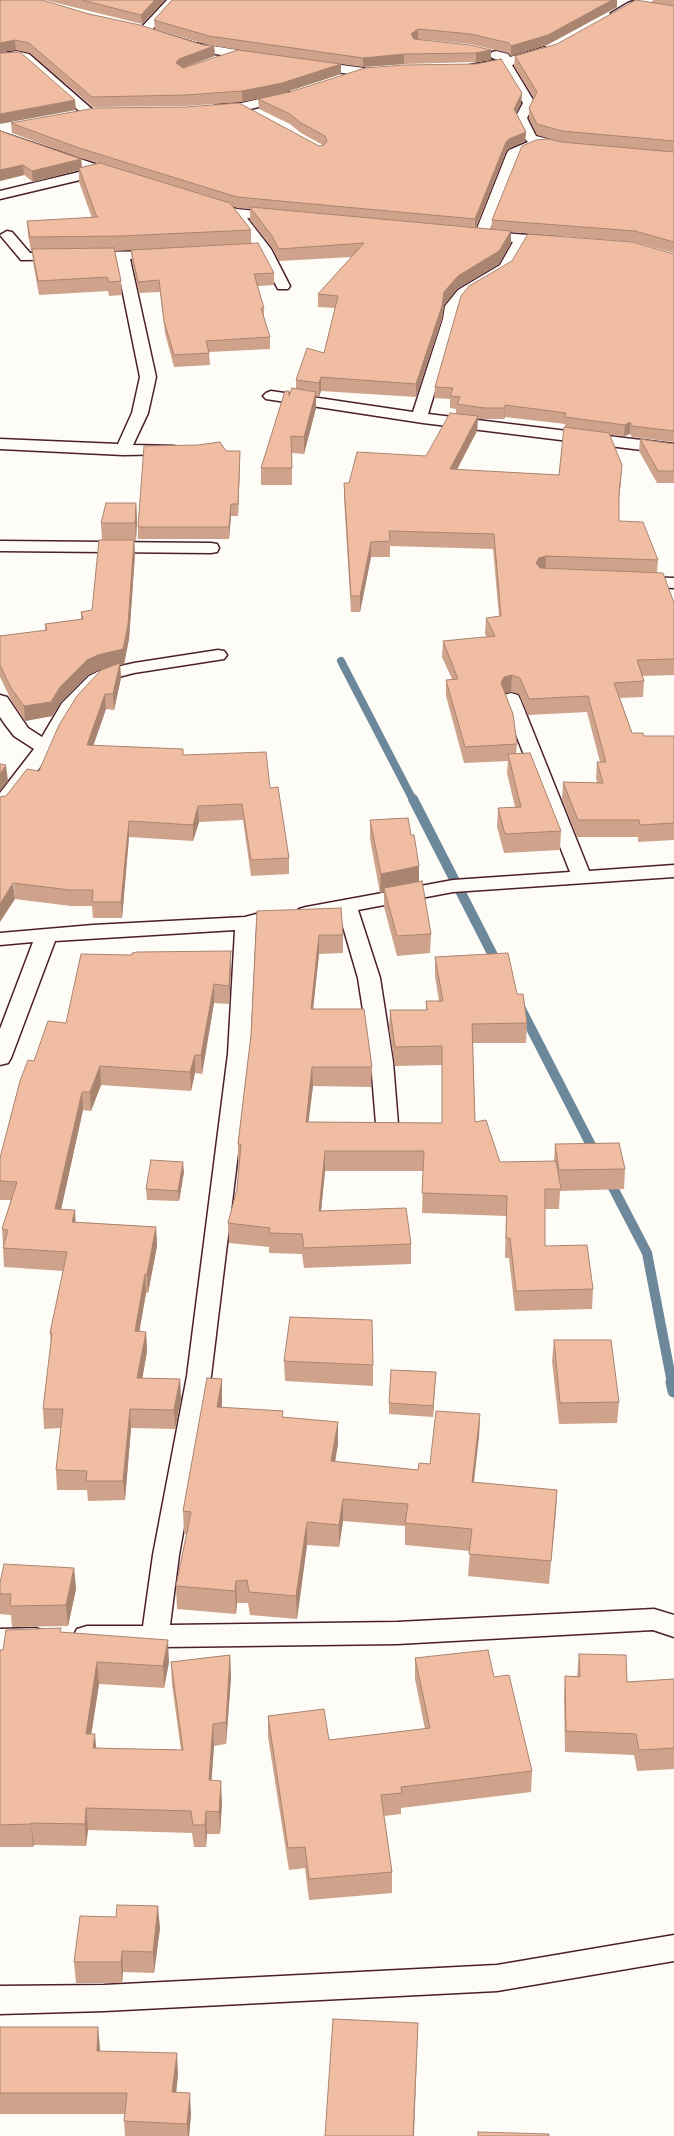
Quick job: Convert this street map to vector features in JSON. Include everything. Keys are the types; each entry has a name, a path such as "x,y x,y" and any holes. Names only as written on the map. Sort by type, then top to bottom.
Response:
{"street":[{"path":"173,0 140,29 192,46 266,58"},
{"path":"611,1 632,5 650,4"},
{"path":"605,19 632,5"},
{"path":"460,68 505,63 559,45"},
{"path":"485,52 504,57 505,63 529,103 521,118 523,125 531,139 549,144 576,148"},
{"path":"213,62 236,54"},
{"path":"0,58 16,55 25,57 95,112 74,116"},
{"path":"303,64 364,72 377,71"},
{"path":"336,81 364,72"},
{"path":"207,109 242,107 300,92"},
{"path":"242,107 263,117"},
{"path":"0,130 14,127"},
{"path":"0,136 14,139 125,178"},
{"path":"481,236 514,154 533,145 549,144"},
{"path":"0,195 102,171"},
{"path":"200,201 236,213 292,218"},
{"path":"236,213 264,249 283,286"},
{"path":"2,232 26,257 177,254"},
{"path":"466,234 568,242"},
{"path":"419,417 450,319 452,306 463,293 506,268 522,239"},
{"path":"248,250 264,249"},
{"path":"122,256 148,377 140,413 123,450"},
{"path":"271,396 674,450"},
{"path":"0,444 181,452"},
{"path":"0,546 211,548"},
{"path":"621,581 674,583"},
{"path":"0,806 44,749 69,707 96,680 105,675 134,668 218,655"},
{"path":"511,699 551,804 582,876"},
{"path":"0,701 13,723 21,732 36,741 44,749"},
{"path":"0,939 246,923 347,907 453,886 582,876 674,871"},
{"path":"347,907 369,978 382,1062 387,1124"},
{"path":"155,1636 166,1555 199,1376 239,1054 246,923"},
{"path":"0,1058 46,936"},
{"path":"0,1640 155,1636 397,1633 654,1619 674,1626"},
{"path":"0,2000 104,1998 497,1978 674,1948"}],"building":[{"path":"0,0 42,0 89,14 140,25 203,45 214,46 179,59 176,63 183,68 238,50 341,64 282,83 242,91 186,95 92,97 29,43 15,40 0,43"},
{"path":"82,0 155,0 141,15"},
{"path":"172,0 612,0 548,35 511,46 509,43 471,34 418,29 411,34 414,39 470,45 491,50 476,53 404,54 363,58 209,36 154,20"},
{"path":"636,0 674,6 674,141 562,131 537,124 529,108 537,92 515,56 557,44"},
{"path":"20,52 75,100 0,114 0,53"},
{"path":"501,59 522,93 514,109 526,132 509,139 506,142 475,219 237,197 79,148 11,123 95,108 186,107 239,103 319,146 324,145 327,141 325,136 301,123 290,114 258,99 290,92 365,68 404,65 476,64"},
{"path":"0,131 81,159 32,171 23,165 0,170"},
{"path":"549,139 561,142 674,152 674,242 635,231 492,220 522,146 536,140"},
{"path":"100,163 230,203 251,230 121,236 30,237 27,221 98,217 79,168"},
{"path":"250,207 511,231 499,251 458,276 444,292 442,306 416,384 321,377 319,383 296,380 307,348 324,353 338,296 318,294 364,243 279,249 272,236"},
{"path":"528,234 632,242 674,254 674,431 632,426 630,422 625,425 565,417 566,413 505,405 505,408 484,408 457,404 460,397 450,396 453,388 435,387 461,296 469,286 512,261"},
{"path":"258,243 274,273 254,274 264,308 261,308 270,337 206,341 209,353 174,355 164,321 159,280 138,282 131,250"},
{"path":"114,248 121,281 109,282 107,277 38,281 32,249"},
{"path":"292,388 316,392 304,437 291,436 292,468 261,468 285,391 289,391 289,396"},
{"path":"450,413 478,416 450,469 559,475 564,427 609,433 622,465 619,493 619,521 643,522 658,560 546,556 539,558 536,563 540,568 663,573 674,603 674,659 637,660 644,681 614,683 632,733 643,733 644,736 674,736 674,823 640,825 639,820 578,820 563,782 603,783 597,762 606,762 588,696 529,699 520,678 512,675 504,677 501,683 513,714 517,744 465,747 446,680 458,679 443,641 495,636 486,618 501,616 494,534 389,531 390,541 371,542 360,596 351,596 344,483 349,483 357,452 426,456"},
{"path":"640,439 674,444 674,471 658,471"},
{"path":"220,442 226,451 240,451 238,504 231,504 229,527 138,527 144,446 198,445"},
{"path":"106,503 136,503 135,523 101,523"},
{"path":"99,540 134,540 128,625 123,649 98,655 87,660 60,687 51,702 24,706 11,688 0,665 0,636 47,630 45,624 83,619 81,612 92,610"},
{"path":"120,663 113,694 105,694 87,745 183,749 183,755 266,752 270,788 278,787 289,858 251,860 242,804 198,806 193,825 129,821 121,902 92,902 93,890 70,890 13,883 0,904 0,797 6,796 27,769 39,771 59,725 77,696 101,670"},
{"path":"530,753 561,831 505,834 498,808 521,807 508,754"},
{"path":"0,764 6,765 0,774"},
{"path":"408,818 411,835 414,835 419,866 381,874 370,820"},
{"path":"422,881 431,934 397,936 384,888"},
{"path":"341,908 343,935 319,935 311,1009 364,1009 372,1067 312,1067 306,1122 442,1123 442,1046 395,1047 390,1010 427,1010 426,1001 443,1001 435,957 508,953 517,994 523,994 527,1023 472,1024 475,1122 486,1120 500,1162 556,1161 561,1189 545,1189 545,1246 587,1245 593,1289 516,1291 510,1238 506,1238 507,1196 422,1193 424,1151 325,1151 319,1211 406,1208 411,1244 304,1248 302,1234 269,1233 270,1228 228,1223 237,1189 241,1144 238,1144 251,1035 257,911"},
{"path":"231,951 229,986 214,984 201,1055 195,1055 190,1072 100,1066 90,1092 82,1092 55,1209 75,1210 72,1222 156,1227 147,1274 145,1274 135,1331 146,1332 137,1378 180,1379 174,1410 130,1409 123,1481 86,1481 87,1471 56,1470 63,1409 43,1409 52,1333 50,1333 67,1252 3,1248 8,1230 2,1229 17,1182 0,1181 0,1158 20,1081 28,1060 34,1061 48,1021 66,1023 81,954 132,955 132,953 137,952"},
{"path":"619,1143 625,1169 559,1170 555,1144"},
{"path":"151,1160 183,1162 178,1191 146,1189"},
{"path":"290,1317 372,1320 373,1365 284,1361"},
{"path":"554,1340 611,1340 619,1402 560,1403"},
{"path":"391,1370 436,1372 433,1406 389,1403"},
{"path":"207,1378 222,1379 217,1407 283,1411 282,1417 338,1422 331,1461 418,1470 419,1463 430,1464 436,1411 480,1414 472,1482 557,1490 551,1561 469,1554 472,1529 405,1523 408,1504 343,1499 339,1525 307,1522 296,1596 249,1592 247,1580 236,1581 235,1591 176,1586 191,1512 183,1511"},
{"path":"4,1564 74,1568 66,1605 10,1606 11,1594 0,1594 0,1583"},
{"path":"61,1628 60,1632 168,1640 163,1666 97,1662 86,1734 95,1734 93,1748 183,1750 171,1662 230,1655 226,1722 213,1724 209,1780 221,1781 219,1812 206,1811 205,1825 193,1825 191,1811 86,1808 85,1824 31,1823 0,1825 0,1650 3,1650 6,1630"},
{"path":"488,1650 494,1677 509,1675 532,1771 401,1787 402,1793 381,1795 392,1872 309,1879 305,1847 288,1848 268,1716 324,1709 329,1740 430,1728 415,1658"},
{"path":"579,1654 626,1655 627,1682 674,1679 674,1748 639,1750 636,1734 566,1731 565,1676 580,1677"},
{"path":"117,1905 158,1906 153,1952 122,1951 121,1962 74,1962 80,1916 116,1917"},
{"path":"333,2019 418,2023 413,2136 325,2136"},
{"path":"0,2027 98,2027 97,2051 177,2053 172,2092 190,2093 187,2124 124,2121 127,2093 0,2093"},
{"path":"478,2132 549,2134 549,2136 478,2136"}],"waterway":[{"path":"341,661 413,800"},
{"path":"413,799 498,965"},
{"path":"520,1007 596,1155"},
{"path":"608,1178 647,1253 672,1383"},
{"path":"672,1382 674,1391"}]}
